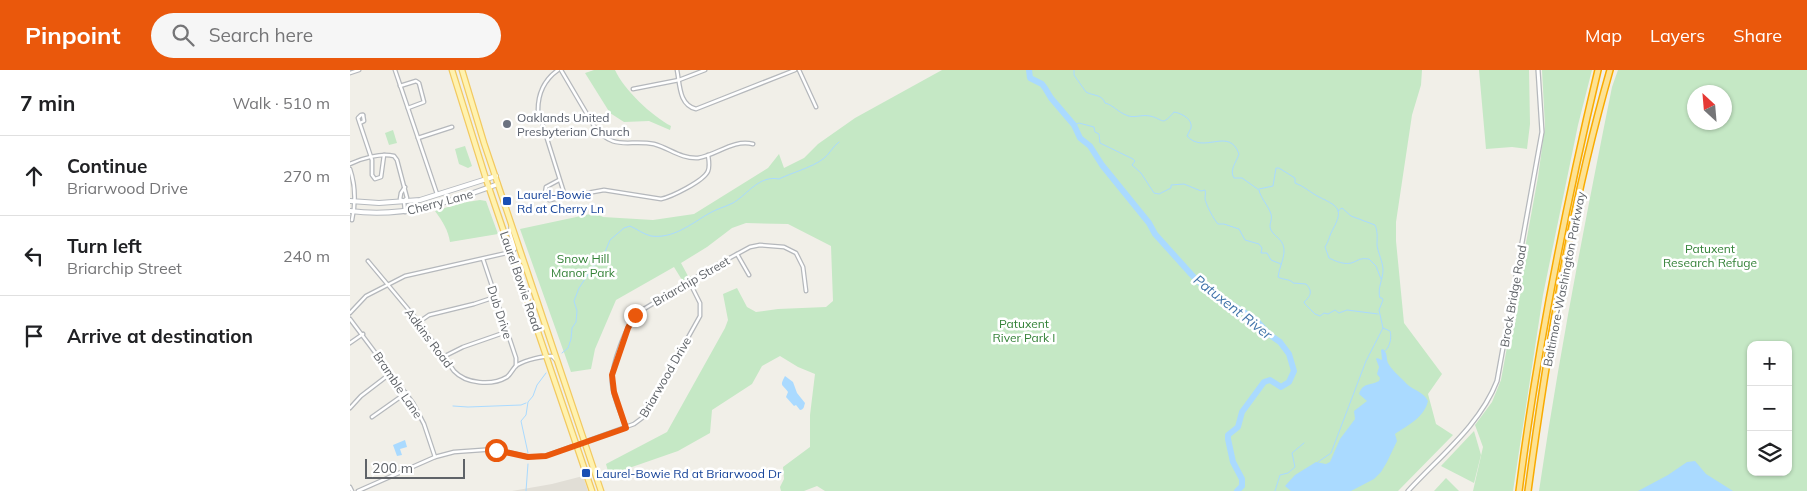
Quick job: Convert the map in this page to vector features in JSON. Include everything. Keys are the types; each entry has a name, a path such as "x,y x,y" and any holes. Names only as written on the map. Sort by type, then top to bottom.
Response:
{"highway":[{"name":"Baltimore-Washington Parkway","path":"1519,491 1528,422 1550,296 1576,165 1598,70"},
{"name":"Baltimore-Washington Parkway","path":"1528,491 1545,378 1566,260 1592,141 1610,70"}],"main road":[{"name":"Laurel Bowie Road","path":"452,70 486,179 592,491"},
{"name":"Laurel Bowie Road","path":"462,70 498,184 602,491"},
{"name":"Cherry Lane","path":"350,201 404,202 438,195 496,176"},
{"name":"Cherry Lane","path":"352,211 380,214 405,212 430,207 498,184"}],"street":[{"path":"350,73 359,70"},
{"path":"395,70 438,195"},
{"path":"565,196 538,110 541,90 550,77 560,70 594,126 605,138 624,144 653,144 687,158 708,155 742,142 753,144"},
{"path":"677,70 682,98 689,106 696,109 797,70 816,107"},
{"path":"633,89 679,80 705,70"},
{"name":"Brock Bridge Road","path":"1408,491 1475,419 1490,397 1497,381 1542,132 1538,70"},
{"path":"400,86 416,81 418,83 424,102 408,108"},
{"path":"360,123 371,158 373,178 380,179 382,177 384,155"},
{"path":"418,138 452,127"},
{"path":"350,164 384,155 393,155 396,158 405,187 407,198 404,202 405,212"},
{"path":"559,180 547,186 544,192 549,200 604,190 645,198 665,198 706,175 710,164 708,155"},
{"path":"350,169 356,202 352,211 352,220"},
{"path":"404,202 400,199 400,196 405,187"},
{"path":"350,313 364,298 405,276 511,252 515,249 510,233 511,223"},
{"name":"Briarchip Street","path":"626,428 614,392 612,378 618,355 635,315 737,254 750,247 760,245 777,246 792,250 799,257 803,267 806,291"},
{"path":"737,254 749,275"},
{"name":"Dub Drive","path":"483,259 516,358 516,366"},
{"name":"Adkins Road","path":"368,261 419,322 459,376 477,382 491,381 507,377 516,366 546,356"},
{"name":"Briarwood Drive","path":"358,491 435,457 461,452 496,450 528,457 540,457 626,428 637,422 645,414 700,316 700,303 689,281"},
{"path":"419,322 429,315 495,297"},
{"name":"Bramble Lane","path":"350,319 406,393 421,418 435,457"},
{"path":"445,356 463,347 506,332"},
{"path":"350,343 363,334"},
{"path":"546,356 552,356 558,363"},
{"path":"350,408 361,396 391,373"},
{"path":"372,417 406,393"},
{"path":"350,487 352,491"}],"shaded area":[{"path":"583,476 588,491 512,491 552,484"}],"green space":[{"path":"594,70 615,70 632,94 647,109 671,126 670,130 649,121 624,122 610,113 585,73"},
{"path":"942,70 1422,70 1421,85 1412,115 1396,222 1396,241 1404,323 1442,374 1428,394 1436,424 1453,435 1398,491 825,491 817,486 804,491 781,491 780,487 784,479 783,467 810,447 810,415 815,374 798,367 780,356 762,366 752,384 712,410 710,433 678,451 609,475 606,464 667,432 725,328 728,320 723,294 737,288 747,307 756,312 826,307 833,301 831,246 788,224 746,223 732,228 707,247 681,263 688,276 693,277 681,284 682,280 674,267 616,300 595,349 591,369 571,372 520,229 595,213 603,217 653,220 694,214 768,168 779,154 784,168 804,158 818,144 855,118"},
{"path":"1479,70 1529,70 1530,124 1527,149 1512,147 1486,149"},
{"path":"1542,70 1592,70 1578,125 1543,295 1513,491 1473,491 1483,447 1475,425 1492,402 1501,380 1538,177 1545,126"},
{"name":"Patuxent Research Refuge","path":"1618,70 1807,70 1807,491 1539,491 1555,389 1612,87"},
{"path":"393,130 397,143 389,145 385,133"},
{"path":"465,146 472,166 468,168 459,164 455,149"},
{"path":"486,201 498,234 450,242 445,226 435,211 461,203"},
{"path":"1474,431 1481,455 1474,483 1441,466"},
{"path":"1446,478 1459,491 1434,491"}],"water":[{"path":"1383,349 1388,363 1393,370 1407,384 1426,397 1428,401 1423,412 1395,434 1397,441 1381,472 1374,479 1351,491 1291,491 1285,486 1295,475 1316,462 1326,464 1330,462 1340,439 1355,419 1354,411 1367,401 1359,394 1361,390 1365,386 1379,381 1380,378 1377,374 1379,367 1376,359 1382,360 1381,350"},
{"path":"785,376 793,382 797,393 805,403 804,408 800,410 786,397 788,392 782,385"},
{"path":"405,440 407,447 400,449 402,455 397,456 393,445"},
{"path":"1695,461 1706,474 1733,491 1638,491 1668,475 1687,462"}],"waterway":[{"name":"Patuxent River","path":"1029,70 1030,78 1042,84 1051,98 1074,125 1080,138 1090,146 1102,165 1149,223 1155,234 1191,274 1205,288 1255,319 1270,335 1280,342 1289,354 1294,371 1289,382 1281,387 1270,380 1264,382 1242,412 1238,427 1228,435 1233,462 1242,479 1242,486 1237,491"},
{"path":"1074,70 1074,75 1086,92 1100,97 1105,103 1123,114 1132,117 1150,116 1164,121 1174,112 1183,115 1190,122 1191,128 1187,136 1194,141 1201,143 1223,141 1235,146 1239,154 1233,169 1234,178 1242,178 1259,190 1271,214 1271,230 1284,248 1278,277 1293,283 1306,284 1310,289 1310,293 1304,302 1315,314 1320,316 1335,310 1339,313 1347,310 1378,314"},
{"path":"1074,125 1079,123 1094,127 1095,132 1099,134 1100,143 1133,159 1135,161 1132,165 1141,173 1154,193 1159,194 1171,188 1171,185 1184,184 1201,191 1205,190 1206,204 1218,224 1239,229 1245,240 1259,244 1262,248 1261,253 1267,253 1271,260 1281,264"},
{"path":"562,353 568,348 572,328 576,322 577,311 574,301 579,288 605,252 610,240 624,228 630,226 651,236 674,233 711,212 733,203 760,182 779,179 819,162 839,142"},
{"path":"1259,189 1273,186 1276,168 1279,168 1295,178 1295,183 1331,203 1337,209 1338,217 1325,247 1329,258 1341,263 1369,259 1376,266 1381,279"},
{"path":"1318,462 1331,453 1366,361 1383,328 1379,310 1383,300 1380,298 1379,291 1383,267 1377,245 1375,225 1351,216 1342,208 1338,211"},
{"path":"1383,328 1391,333 1391,339 1385,351"},
{"path":"528,453 521,421 526,415 528,402 546,373"},
{"path":"453,406 521,405 526,403"},
{"path":"1275,491 1280,475 1288,473 1295,467 1292,453 1304,443"},
{"path":"526,491 528,464"}],"place":[{"name":"Oaklands United Presbyterian Church","path":"507,124"},
{"name":"Laurel-Bowie Rd at Cherry Ln","path":"507,201"},
{"name":"Laurel-Bowie Rd at Briarwood Dr","path":"586,473"}],"route":[{"path":"496,450 528,457 546,456 626,428 614,392 612,375 628,328 635,315"}],"park label":[{"name":"Snow Hill Manor Park","path":"583,265"},
{"name":"Patuxent River Park I","path":"1024,330"}]}
